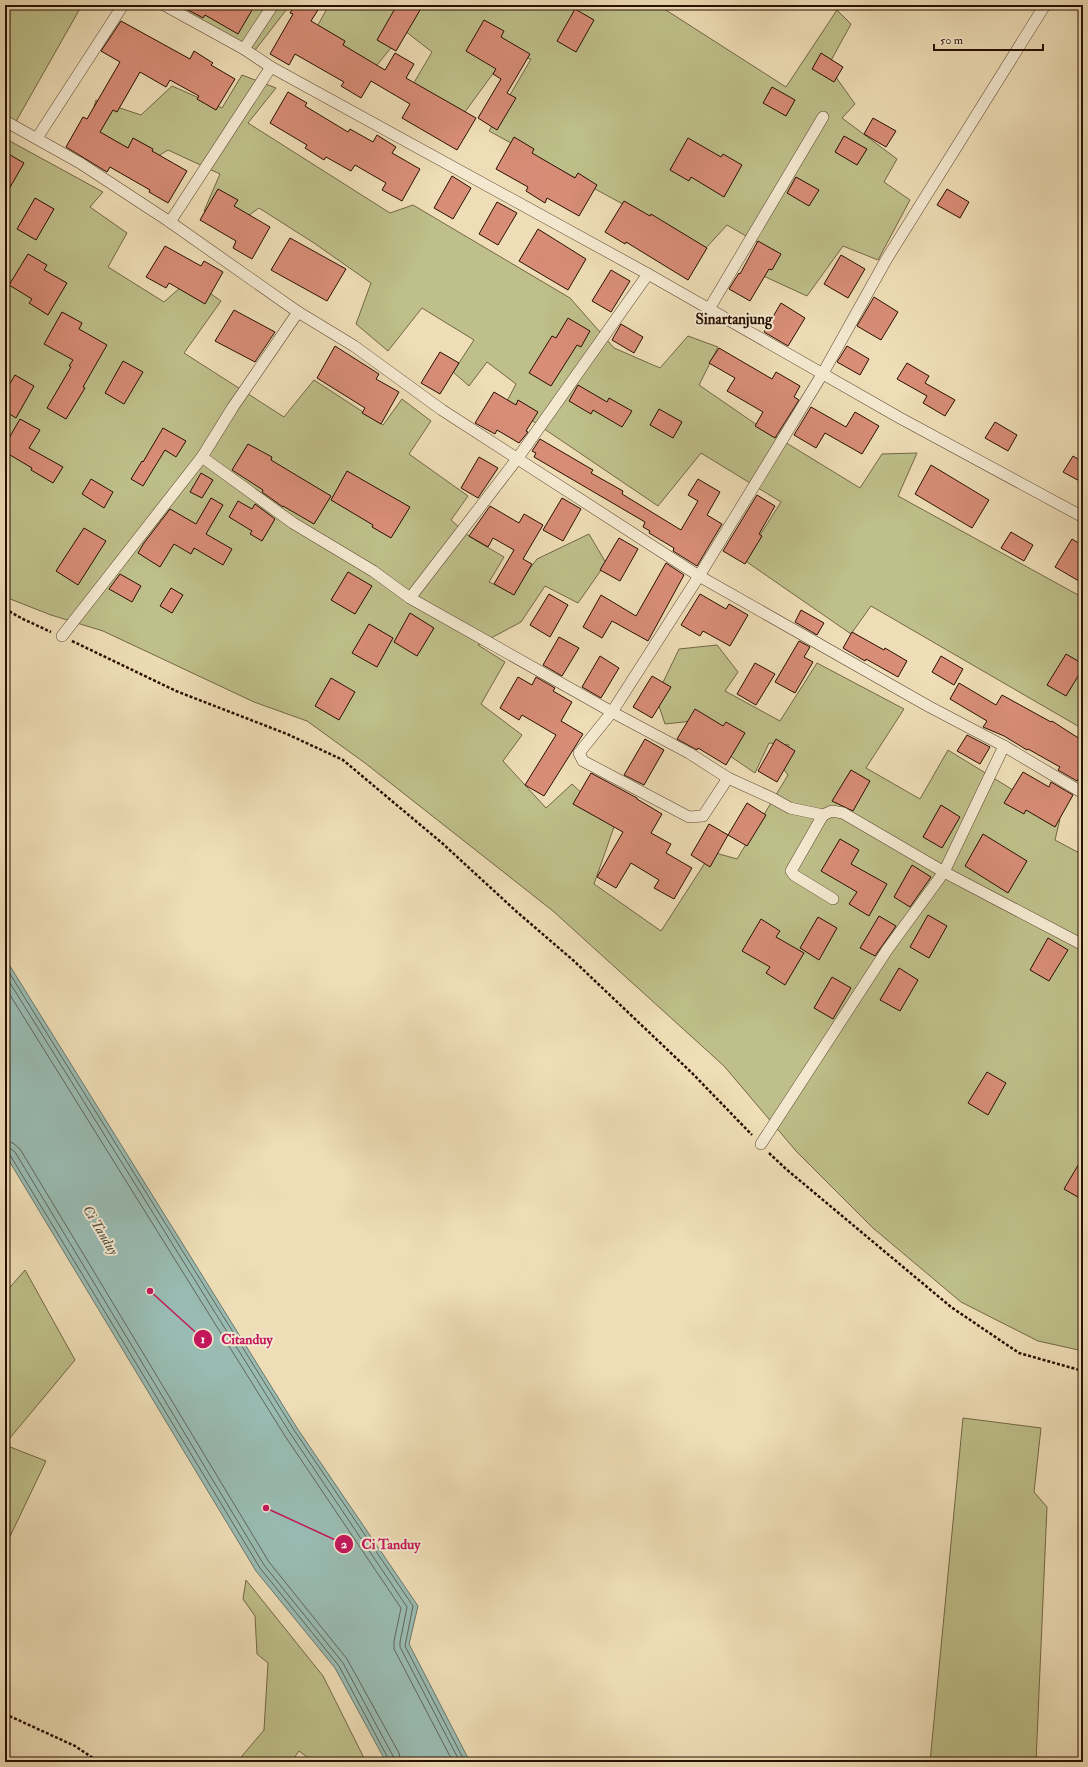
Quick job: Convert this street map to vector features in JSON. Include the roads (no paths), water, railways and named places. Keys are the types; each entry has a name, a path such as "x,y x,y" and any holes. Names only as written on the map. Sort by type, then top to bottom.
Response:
{"street":[{"path":"37,138 122,5"},
{"path":"164,5 244,49 271,67 648,274 900,418 1083,517"},
{"path":"244,49 273,5"},
{"path":"728,778 703,816 689,817 583,761 579,753 612,712 699,576 823,373 886,260 1046,5"},
{"path":"170,222 271,67"},
{"path":"709,309 822,117"},
{"path":"5,121 80,163 170,222 298,312 354,346 442,410 699,576 928,706 1004,746 1083,793"},
{"path":"410,598 517,459 648,274"},
{"path":"62,636 202,457 233,407 298,312"},
{"path":"202,457 293,523 373,571 410,598 612,712 689,753 728,778 790,808 823,815 832,811 844,813 944,872 1083,945"},
{"path":"760,1144 887,950 944,872 1004,746"},
{"path":"823,815 791,871 794,875 833,899"}],"water":[{"path":"5,958 297,1428 418,1606 409,1644 470,1762 386,1762 335,1668 256,1571 5,1154"}],"place":[{"name":"Citanduy","path":"150,1291"},
{"name":"Ci Tanduy","path":"266,1508"}],"district":[{"name":"Sinartanjung","path":"734,319"}]}
